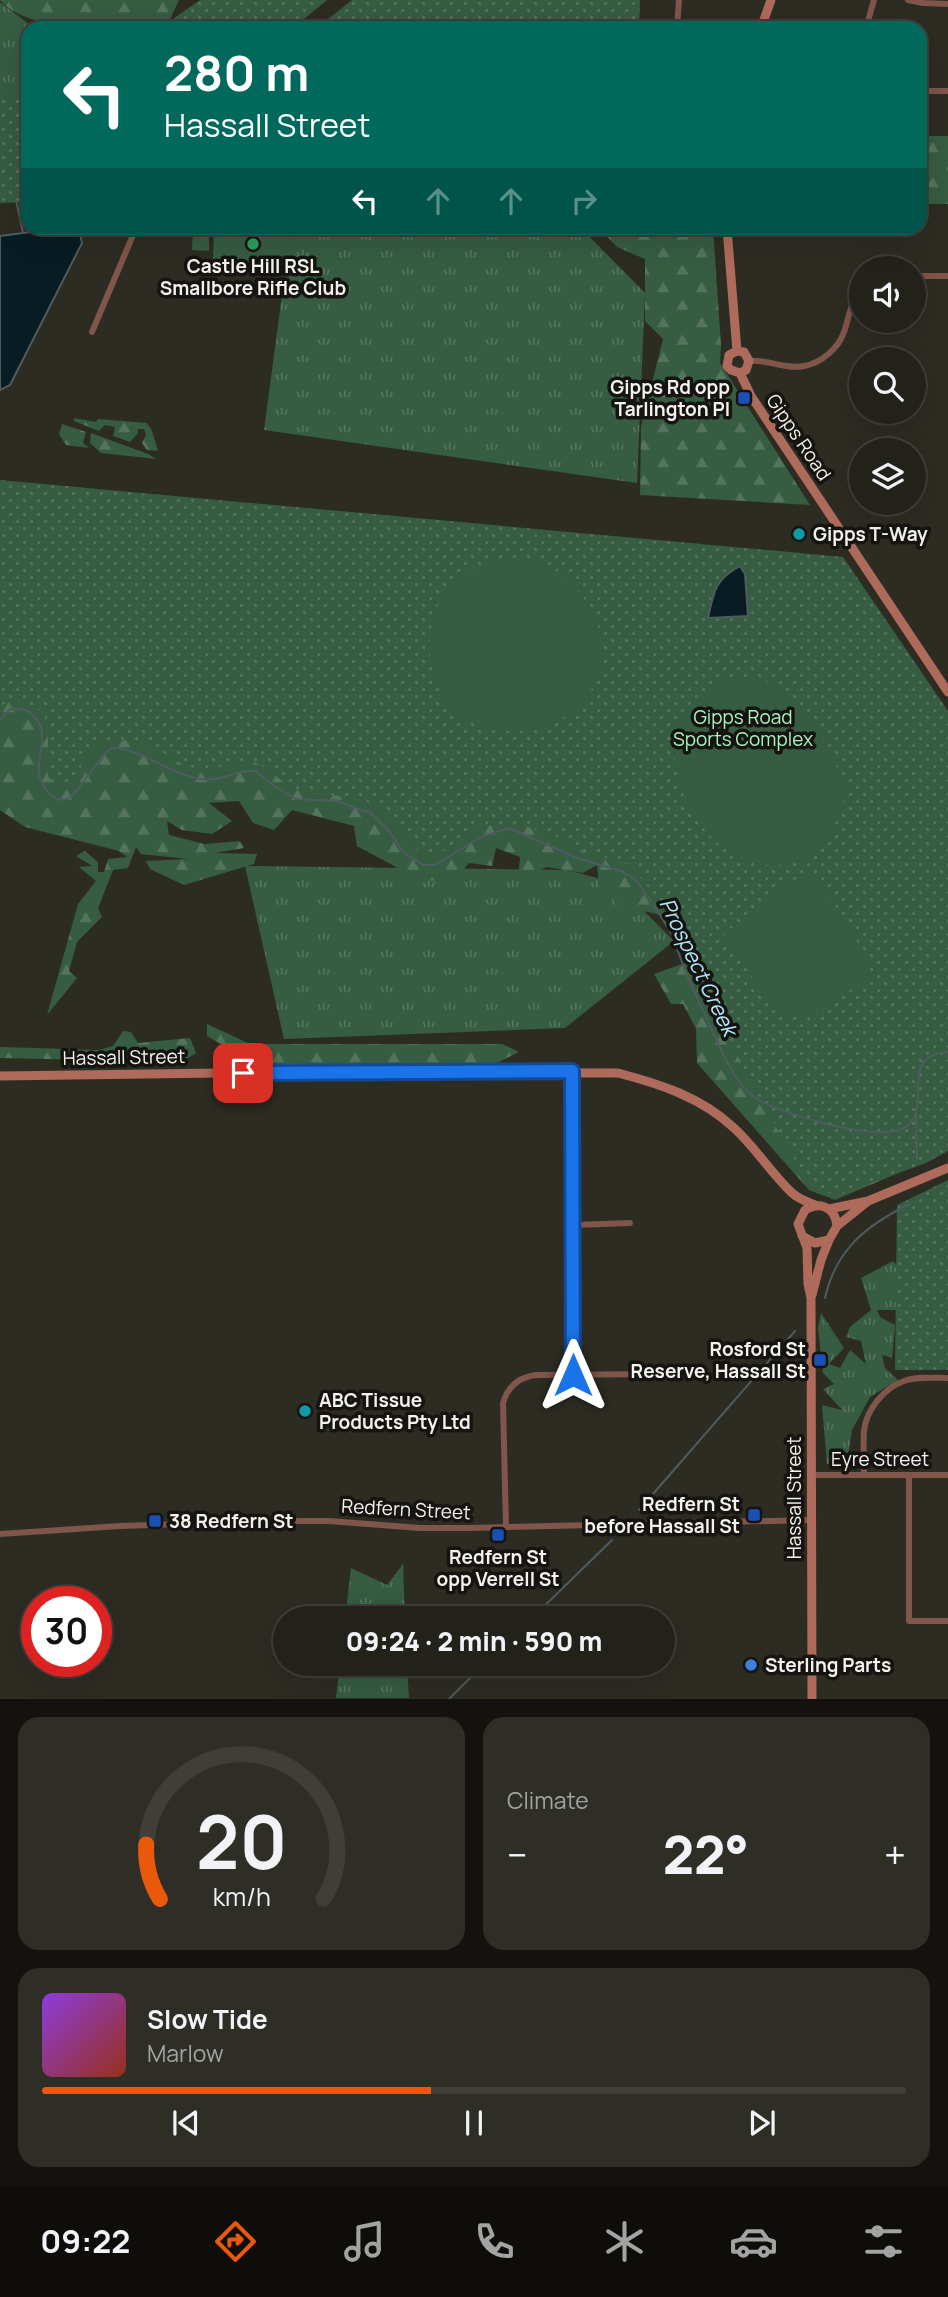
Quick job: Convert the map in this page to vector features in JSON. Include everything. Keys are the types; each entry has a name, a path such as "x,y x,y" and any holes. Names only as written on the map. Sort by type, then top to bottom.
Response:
{"main road":[{"path":"764,21 771,0"},
{"path":"727,235 737,351"},
{"path":"737,351 747,355 750,361 748,367 740,373 727,366 729,355 737,351"},
{"name":"Gipps Road","path":"740,373 751,396 948,692"},
{"name":"Hassall Street","path":"0,1076 572,1071 618,1073 664,1085 698,1102 733,1126 793,1194 815,1205"},
{"path":"868,1201 837,1226 829,1240 816,1243 802,1236 799,1230 799,1218 805,1210 815,1205 830,1209 868,1201 948,1168"},
{"name":"Hassall Street","path":"793,1194 799,1218"},
{"path":"830,1209 837,1226"},
{"name":"Hassall Street","path":"802,1236 807,1248 811,1298 812,1699"},
{"name":"Hassall Street","path":"811,1298 829,1240"}],"street":[{"path":"678,21 679,0"},
{"path":"868,21 874,0"},
{"path":"908,0 948,4"},
{"path":"927,91 948,90"},
{"path":"92,331 133,235"},
{"path":"926,276 948,276"},
{"path":"750,361 792,367 805,366 822,359 835,348 844,334 849,315"},
{"path":"572,1071 573,1375"},
{"path":"573,1225 630,1223"},
{"path":"506,1527 503,1403 514,1384 527,1376 661,1374"},
{"path":"864,1475 864,1429 876,1402 891,1388 904,1381 948,1378"},
{"name":"Eyre Street","path":"812,1475 948,1475"},
{"path":"909,1475 909,1621 948,1621"},
{"name":"Redfern Street","path":"0,1534 120,1526 274,1521 329,1521 420,1528 811,1520"}],"green space":[{"path":"0,0 179,0 169,21 37,21 14,12"},
{"path":"200,0 327,0 302,21 170,21"},
{"path":"352,0 640,0 639,21 326,21"},
{"path":"0,2 25,21 21,21 21,96 0,104"},
{"path":"21,94 21,202 0,203 0,98"},
{"path":"927,136 948,136 948,204 927,204"},
{"path":"193,235 209,235 209,251 192,250"},
{"name":"Castle Hill RSL Smallbore Rifle Club","path":"214,235 294,235 292,268 213,260"},
{"path":"290,235 588,235 645,293 637,483 264,430"},
{"path":"606,235 713,235 720,363 810,505 640,495 641,427 663,339 645,321 645,259 617,247"},
{"path":"74,418 96,422 98,419 147,423 158,451 147,450 142,443 146,435 144,429 138,429 130,442 113,436 115,427 105,425 99,431 74,421"},
{"path":"62,424 86,432 83,443 89,448 66,445 59,434"},
{"path":"91,433 156,459 101,453 90,443"},
{"name":"Gipps Road Sports Complex","path":"0,480 843,557 948,711 948,1151 926,1163 836,1196 810,1186 753,1087 658,899 630,865 586,852 551,834 521,825 492,824 467,833 441,853 421,856 389,817 363,799 288,787 269,769 251,761 210,769 186,767 149,746 121,739 100,742 63,788 48,777 48,734 44,713 17,702 0,706"},
{"path":"504,560 540,564 562,575 589,607 601,635 602,666 589,694 566,716 551,725 535,729 497,730 461,717 448,704 440,690 430,658 432,624 444,593 466,574 484,565"},
{"path":"0,606 545,772 665,901 664,916 619,905 599,886 597,865 583,873 547,867 518,880 520,857 496,848 492,866 469,863 455,880 422,881 357,846 354,826 292,810 274,830 253,823 239,801 209,803 232,821 212,834 182,830 167,821 169,835 205,844 240,841 244,848 215,853 257,854 254,864 184,885 150,869 146,861 188,859 141,854 136,847 128,868 113,870 98,908 102,917 77,942 69,971 77,978 47,1015 78,904 96,881 79,867 92,866 76,856 85,851 98,862 98,872 104,872 108,859 127,857 119,851 25,827 0,810"},
{"path":"733,677 759,679 780,687 814,718 848,792 826,840 815,853 803,860 780,865 753,863 729,851 707,832 690,808 679,781 675,753 679,726 696,698 711,687"},
{"path":"245,866 567,870 616,883 674,941 565,1028 284,1039"},
{"path":"807,875 823,888 871,966 868,978 807,1018 776,1011 723,935 788,882"},
{"path":"710,954 910,1168 835,1200 809,1190 697,1063 696,1029 683,1004 671,1004 654,974"},
{"path":"207,1024 250,1044 502,1044 519,1052 495,1064 255,1064 207,1036"},
{"path":"123,1031 131,1032 138,1043 190,1038 196,1053 182,1062 0,1058 0,1047 99,1050 113,1046"},
{"path":"948,1180 948,1370 895,1370 897,1205"},
{"path":"893,1261 899,1267 896,1310 877,1310 880,1317 895,1325 892,1358 882,1355 885,1368 898,1380 870,1397 852,1430 847,1462 827,1464 822,1405 842,1410 823,1389 834,1384 823,1373 818,1328 821,1313 844,1348 829,1364 840,1368 850,1350 866,1364 861,1341 846,1337 850,1327 871,1310 861,1278"},
{"path":"403,1564 405,1606 347,1606 351,1568 387,1585"},
{"path":"339,1676 408,1676 409,1698 336,1698"}],"water":[{"path":"21,233 80,235 82,243 10,385 0,390 0,236"},
{"path":"740,566 745,574 748,616 708,618 720,581"}],"waterway":[{"path":"16,200 21,224"},
{"name":"Prospect Creek","path":"0,720 9,710 17,709 27,711 37,719 42,734 39,775 44,787 58,799 63,800 74,794 106,752 119,748 202,779 256,771 296,799 337,801 371,813 390,832 403,852 423,865 435,865 481,837 509,828 577,858 621,871 635,879 671,933 688,978 737,1079 756,1098 786,1112 854,1130 893,1131 906,1127 914,1118 917,1107 919,1072 923,1063 932,1056 948,1052"},
{"path":"916,1114 917,1159"},
{"path":"825,1298 837,1266 855,1241 879,1221 909,1204"},
{"path":"639,1510 795,1331"},
{"path":"544,1606 612,1540"},
{"path":"449,1699 472,1676"}],"place":[{"name":"Castle Hill RSL Smallbore Rifle Club","path":"253,244"},
{"name":"Gipps Rd opp Tarlington Pl","path":"744,398"},
{"name":"Gipps T-Way","path":"799,534"},
{"name":"Rosford St Reserve, Hassall St","path":"820,1360"},
{"name":"ABC Tissue Products Pty Ltd","path":"305,1411"},
{"name":"Redfern St before Hassall St","path":"754,1515"},
{"name":"38 Redfern St","path":"155,1521"},
{"name":"Redfern St opp Verrell St","path":"498,1535"},
{"name":"Sterling Parts","path":"751,1665"}],"route":[{"path":"243,1073 572,1071 573,1375"}]}
